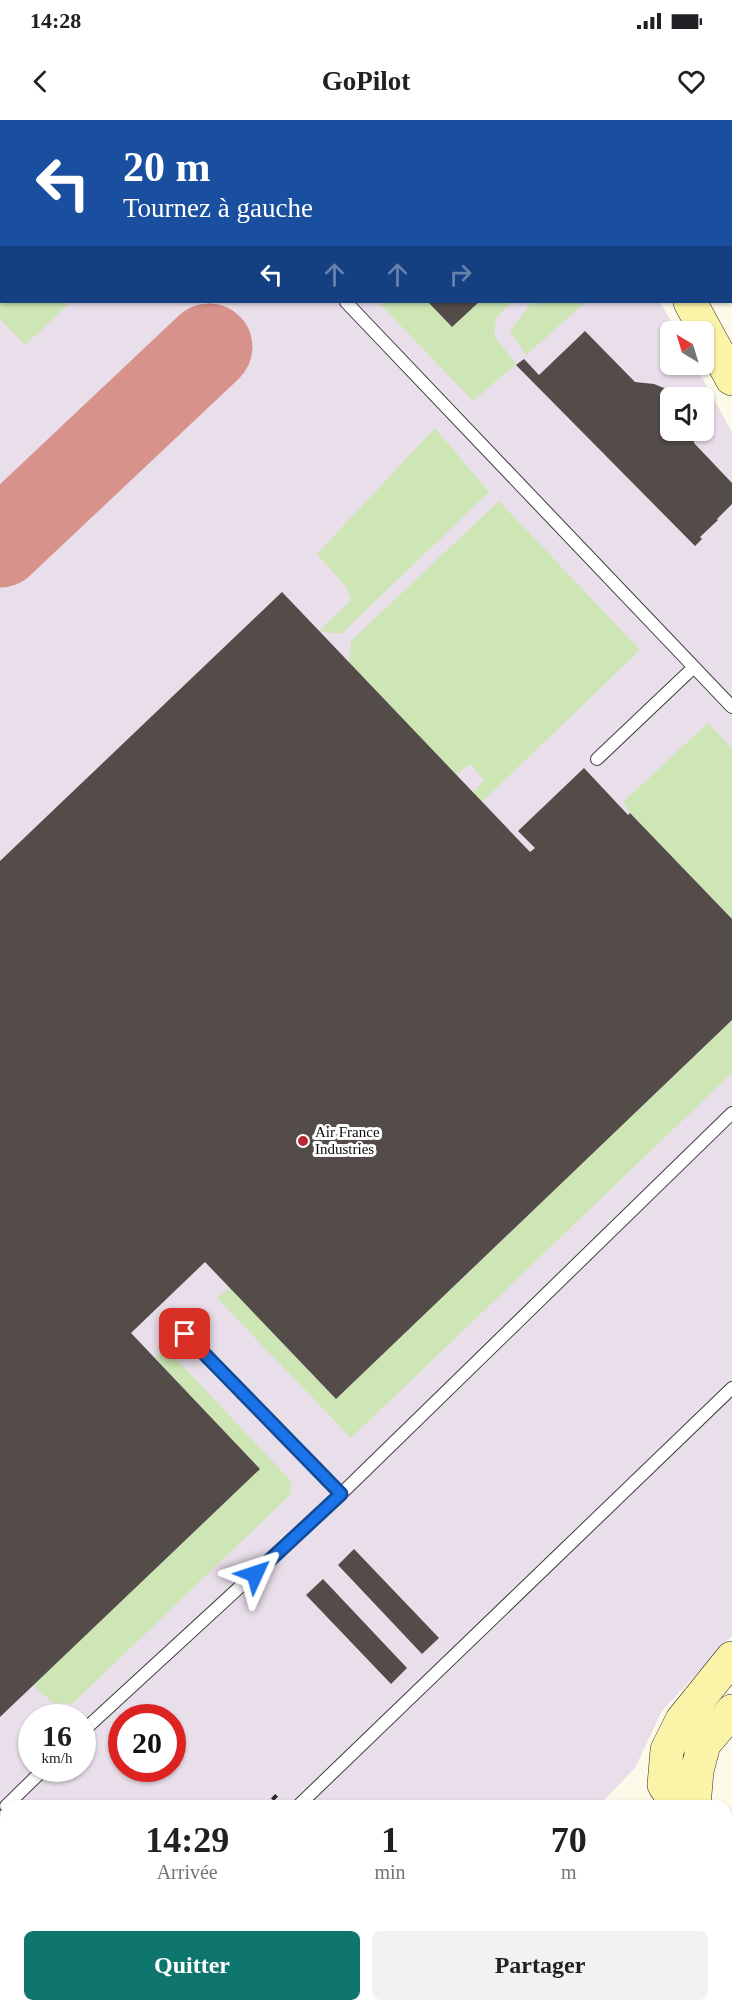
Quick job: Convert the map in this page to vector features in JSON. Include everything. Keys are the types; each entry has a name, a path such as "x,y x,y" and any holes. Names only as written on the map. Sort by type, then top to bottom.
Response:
{"street":[{"path":"691,303 732,379"},
{"path":"675,1800 664,1785 666,1750 682,1720 732,1658"},
{"path":"693,1800 704,1744 732,1711"}],"lane":[{"path":"347,303 732,707"},
{"path":"597,759 694,667"},
{"path":"96,1719 341,1494 732,1113"},
{"path":"185,1334 341,1494"},
{"path":"304,1800 732,1388"},
{"path":"12,1800 31,1782"}],"shaded area":[{"path":"0,303 661,303 671,321 660,321 660,375 701,375 707,387 660,387 660,441 714,441 714,399 732,432 732,1636 662,1711 635,1768 604,1800 0,1800"}],"green space":[{"path":"0,303 70,303 25,345 0,319"},
{"path":"379,303 429,303 452,327 478,303 511,303 496,318 494,336 516,364 473,401"},
{"path":"531,303 585,303 526,355 510,331"},
{"path":"435,428 489,492 341,634 319,631 351,600 347,588 317,554"},
{"path":"499,501 640,650 482,802 473,792 484,780 470,764 456,775 349,663 351,641"},
{"path":"708,723 732,748 732,919 630,813 623,802"},
{"path":"732,1020 732,1073 351,1438 217,1298 230,1288 336,1399"},
{"path":"166,1348 291,1481 290,1495 72,1704 53,1703 33,1685 260,1469 155,1358"}],"building":[{"path":"429,303 478,303 452,327"},
{"path":"585,331 635,382 662,387 660,441 694,441 732,483 732,504 700,537 702,539 695,546 516,365 524,359 539,375"},
{"name":"Air France Industries","path":"282,592 530,852 535,848 518,831 584,768 732,919 732,1020 336,1399 205,1262 131,1333 260,1469 0,1717 0,861"},
{"path":"354,1549 439,1638 422,1654 338,1565"},
{"path":"323,1579 407,1668 391,1684 306,1595"}],"taxiway":[{"path":"0,544 209,347"}],"place":[{"name":"Air France Industries","path":"303,1141"}],"route":[{"path":"185,1334 341,1494 255,1574"}]}
